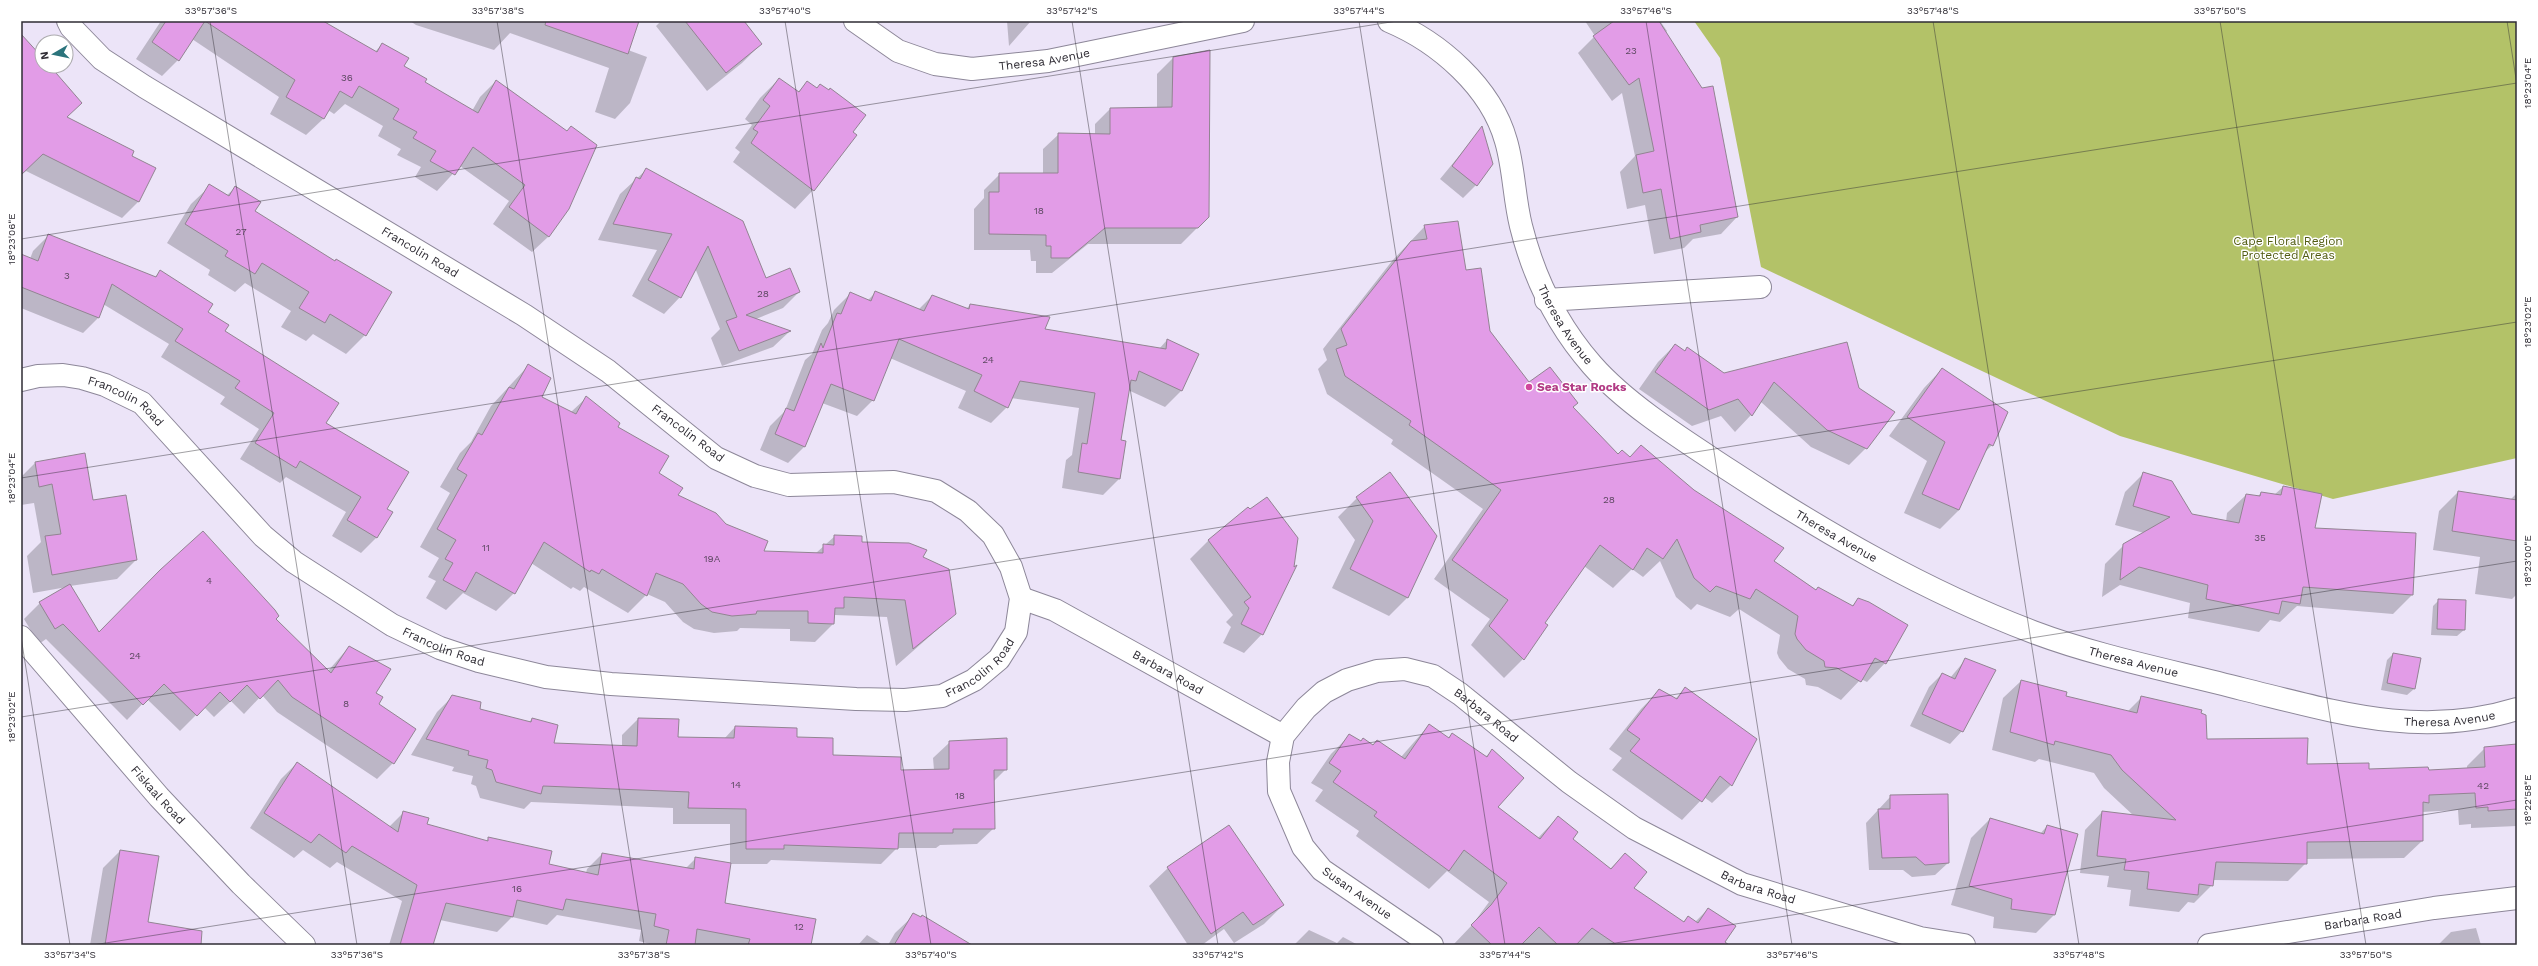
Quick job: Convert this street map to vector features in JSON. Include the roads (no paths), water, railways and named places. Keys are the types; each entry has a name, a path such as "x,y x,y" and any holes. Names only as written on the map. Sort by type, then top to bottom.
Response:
{"street":[{"name":"Francolin Road","path":"21,380 38,376 57,375 82,378 105,385 142,404 263,536 294,562 392,625 440,648 479,661 546,677 611,684 856,699 905,700 942,696 974,680 999,659 1016,632 1021,598 1011,567 994,535 968,511 936,491 894,482 789,484 755,476 716,458 608,371 524,315 145,87 102,59 71,27 68,21"},
{"name":"Theresa Avenue","path":"855,21 898,51 935,64 972,69 1048,61 1243,21"},
{"name":"Theresa Avenue","path":"1389,21 1404,28 1439,50 1464,72 1491,105 1506,139 1520,223 1546,300 1566,332 1593,367 1624,396 1702,452 1782,505 1877,560 1961,603 2037,634 2102,653 2361,718 2400,723 2442,723 2501,714 2517,709"},
{"path":"1546,300 1760,287"},
{"name":"Barbara Road","path":"1021,598 1056,610 1283,736 1306,708 1324,692 1347,680 1377,671 1405,669 1433,676 1460,694 1569,782 1634,828 1690,858 1742,884 1858,921 1920,938 1964,945"},
{"name":"Fiskaal Road","path":"21,636 159,797 241,884 304,945"},
{"name":"Susan Avenue","path":"1283,736 1278,762 1279,791 1303,847 1322,870 1432,945"},
{"name":"Barbara Road","path":"2209,945 2434,908 2517,898"}],"place":[{"name":"Sea Star Rocks","path":"1529,387"}],"park label":[{"name":"Cape Floral Region Protected Areas","path":"2288,248"}]}
